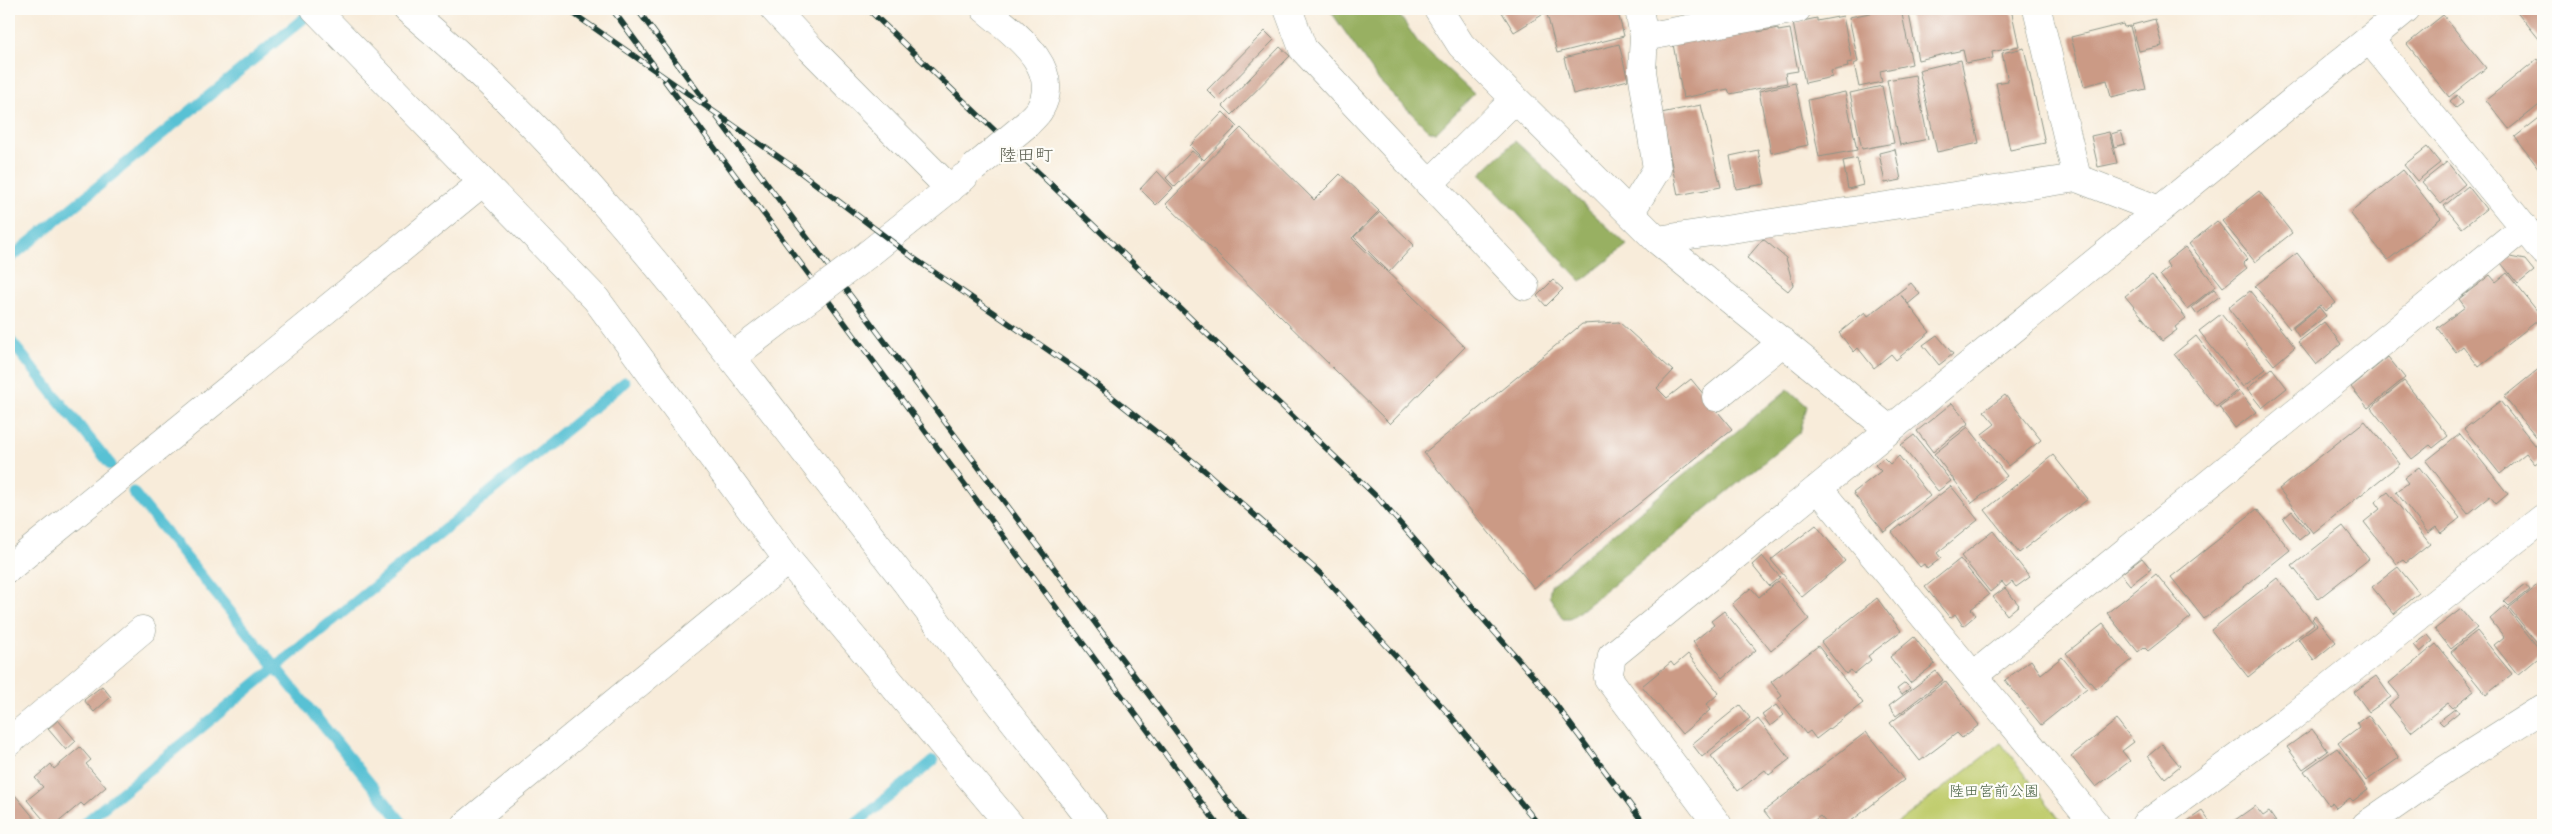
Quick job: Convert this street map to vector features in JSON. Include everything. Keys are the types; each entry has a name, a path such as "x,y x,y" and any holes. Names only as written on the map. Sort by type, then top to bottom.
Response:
{"street":[{"path":"315,9 596,299 788,560 1010,825"},
{"path":"407,9 514,105 662,271 732,357 1095,825"},
{"path":"774,9 810,49 950,189"},
{"path":"732,357 867,255 950,189 1027,124 1040,108 1045,88 1042,67 1029,46 985,9"},
{"path":"1288,9 1303,49 1524,286"},
{"path":"1438,9 1461,45 1658,240 1890,430"},
{"path":"1630,213 1657,169 1642,71 1644,37 1639,9"},
{"path":"1644,37 1797,9"},
{"path":"2037,9 2077,178"},
{"path":"1718,825 1608,678 1612,656 2406,9"},
{"path":"2369,39 2543,251"},
{"path":"1429,184 1515,99"},
{"path":"1658,240 2077,178 2159,210"},
{"path":"9,568 483,182"},
{"path":"1972,676 2524,227"},
{"path":"1716,396 1783,342"},
{"path":"1818,488 2096,825"},
{"path":"2145,825 2284,724 2543,518"},
{"path":"466,825 788,560"},
{"path":"9,742 142,630"},
{"path":"2366,825 2448,768 2543,708"}],"green space":[{"path":"1329,9 1395,9 1418,42 1474,94 1436,133 1428,130 1380,82"},
{"path":"1515,141 1627,245 1581,281 1480,174"},
{"path":"1788,389 1807,406 1800,433 1570,619 1563,619 1549,596 1551,585"},
{"name":"陸田宮前公園","path":"2001,743 2064,825 1895,825"}],"building":[{"path":"1500,9 1538,9 1542,15 1514,32"},
{"path":"1569,9 1617,9 1624,36 1557,53 1547,14"},
{"path":"1694,9 1716,9 1717,13 1696,18"},
{"path":"1891,9 1901,9 1912,64 1880,71 1882,82 1859,87 1854,64 1858,62 1849,17"},
{"path":"1908,9 2011,9 2019,46 1992,52 1993,58 1966,63 1963,50 1918,60"},
{"path":"2515,9 2543,9 2543,44"},
{"path":"2443,15 2486,68 2449,97 2407,44"},
{"path":"1843,16 1852,62 1847,63 1848,67 1831,71 1832,77 1805,83 1793,23 1817,18 1817,21"},
{"path":"2155,19 2162,46 2139,51 2132,25"},
{"path":"2123,24 2124,27 2130,26 2146,89 2111,97 2107,80 2084,86 2071,37"},
{"path":"1757,27 1758,32 1778,28 1778,31 1790,29 1798,71 1785,73 1787,83 1730,94 1728,89 1683,98 1673,44"},
{"path":"1265,31 1274,40 1216,99 1207,90"},
{"path":"1619,44 1628,80 1573,94 1564,58"},
{"path":"1280,47 1290,56 1232,115 1223,106"},
{"path":"2024,48 2045,143 2010,150 1996,83 2008,81 2002,53"},
{"path":"2537,59 2543,68 2543,102 2509,129 2486,100"},
{"path":"1961,60 1979,143 1937,152 1919,70"},
{"path":"1915,75 1928,139 1900,145 1887,80"},
{"path":"1795,83 1808,145 1771,153 1759,91"},
{"path":"1882,86 1894,143 1862,149 1850,93"},
{"path":"1845,92 1857,150 1819,157 1808,100"},
{"path":"2457,95 2463,103 2456,108 2450,101"},
{"path":"1701,105 1721,187 1678,195 1661,113"},
{"path":"1223,112 1237,126 1204,160 1190,146"},
{"path":"2543,115 2543,165 2539,169 2515,137"},
{"path":"1241,128 1314,200 1340,174 1379,211 1352,238 1465,347 1390,424 1166,204"},
{"path":"2121,131 2125,144 2114,147 2111,134"},
{"path":"2109,132 2117,163 2098,167 2091,136"},
{"path":"2427,147 2440,163 2417,181 2404,165"},
{"path":"1895,149 1901,180 1885,183 1879,153"},
{"path":"1758,150 1765,184 1736,189 1730,156"},
{"path":"1192,151 1202,159 1175,187 1166,178"},
{"path":"1857,158 1863,185 1848,189 1843,161"},
{"path":"2447,162 2465,184 2441,204 2422,182"},
{"path":"2403,170 2441,218 2388,260 2350,213"},
{"path":"1157,171 1173,188 1156,205 1140,189"},
{"path":"2468,186 2486,209 2462,228 2444,206"},
{"path":"2259,191 2292,233 2255,262 2222,221"},
{"path":"1380,212 1414,245 1389,272 1354,237"},
{"path":"2217,221 2247,259 2243,263 2247,268 2223,287 2189,244"},
{"path":"1763,239 1786,258 1793,285 1788,291 1747,258"},
{"path":"2185,247 2216,286 2187,309 2160,275 2169,267 2166,262"},
{"path":"2297,253 2336,303 2325,311 2320,305 2290,329 2255,286"},
{"path":"2510,257 2525,260 2534,271 2518,284 2501,263"},
{"path":"2507,273 2542,317 2479,367 2463,346 2456,352 2437,328 2465,307 2459,299 2490,275 2496,282"},
{"path":"2152,275 2186,318 2175,327 2177,330 2162,341 2125,296"},
{"path":"1553,280 1563,289 1546,306 1537,296"},
{"path":"1911,283 1920,294 1908,304 1900,294 1930,332 1896,360 1891,354 1874,368 1858,348 1854,352 1839,333 1865,312 1868,316"},
{"path":"2214,289 2220,296 2197,314 2192,307"},
{"path":"2250,291 2295,347 2274,365 2228,308"},
{"path":"2319,307 2326,316 2299,337 2293,328"},
{"path":"2221,314 2266,369 2243,387 2199,331"},
{"path":"1619,322 1673,371 1657,388 1667,398 1691,379 1732,429 1534,588 1424,453 1582,324"},
{"path":"2324,322 2341,344 2316,365 2298,342"},
{"path":"1937,335 1953,354 1939,365 1923,345"},
{"path":"2196,336 2238,390 2216,407 2174,354"},
{"path":"2388,357 2405,378 2368,408 2351,387"},
{"path":"2541,367 2543,370 2543,445 2504,397"},
{"path":"2272,368 2287,388 2262,408 2247,389"},
{"path":"2404,381 2448,436 2433,448 2430,445 2412,459 2371,408"},
{"path":"2239,391 2256,412 2235,428 2219,407"},
{"path":"2005,395 2041,440 2008,466 1982,434 1995,424 1984,411"},
{"path":"2500,401 2543,455 2543,458 2535,464 2526,453 2500,474 2464,429"},
{"path":"1952,403 1969,423 1933,452 1917,431"},
{"path":"2365,421 2400,464 2313,533 2279,489"},
{"path":"1968,427 2007,476 1972,503 1934,454"},
{"path":"2460,434 2508,494 2496,504 2490,496 2468,514 2426,461"},
{"path":"1914,435 1951,481 1938,491 1901,445"},
{"path":"2053,455 2088,499 2019,553 1985,510"},
{"path":"1899,456 1930,496 1884,532 1853,493 1881,471 1875,465 1884,458 1890,464"},
{"path":"2419,467 2460,518 2441,533 2436,527 2428,533 2396,492 2408,483 2404,478"},
{"path":"1951,486 1978,520 1937,553 1941,558 1927,569 1924,564 1920,567 1892,532"},
{"path":"2388,492 2430,544 2406,563 2403,560 2397,564 2364,522 2380,509 2375,502"},
{"path":"2257,509 2290,550 2204,619 2171,577"},
{"path":"2292,511 2309,532 2299,540 2283,519"},
{"path":"1816,525 1845,561 1802,597 1771,560"},
{"path":"2343,526 2369,559 2318,599 2292,566"},
{"path":"1993,531 2030,577 2016,587 2012,582 2006,587 2002,582 1990,592 1961,556"},
{"path":"1762,556 1780,577 1769,586 1752,565"},
{"path":"2142,558 2151,569 2130,585 2121,574"},
{"path":"1960,559 1989,595 1971,609 1976,615 1963,626 1955,614 1950,618 1925,587"},
{"path":"2398,567 2419,593 2394,614 2372,587"},
{"path":"2156,574 2191,617 2148,651 2144,647 2138,652 2107,613"},
{"path":"2277,578 2314,624 2248,677 2211,630"},
{"path":"1778,581 1809,619 1771,651 1732,604 1751,588 1759,597"},
{"path":"2541,582 2543,585 2543,650 2509,608"},
{"path":"2525,585 2529,590 2509,606 2504,601"},
{"path":"2005,588 2019,605 2007,615 1993,597"},
{"path":"1877,598 1901,631 1868,656 1871,660 1854,674 1851,670 1846,674 1821,642"},
{"path":"2505,606 2543,654 2518,675 2494,645 2504,637 2490,619"},
{"path":"2461,609 2477,628 2451,649 2435,629"},
{"path":"1724,611 1756,650 1723,678 1693,642 1714,625 1711,621"},
{"path":"2315,616 2336,642 2314,660 2298,639 2317,625 2312,619"},
{"path":"2103,624 2132,660 2096,689 2066,653"},
{"path":"2477,631 2512,674 2486,695 2451,652"},
{"path":"2428,635 2433,641 2420,652 2414,645"},
{"path":"1914,637 1935,664 1910,683 1890,657"},
{"path":"2436,644 2474,691 2453,708 2448,703 2411,732 2389,705 2400,696 2389,683"},
{"path":"1818,646 1863,703 1816,739 1810,731 1806,734 1778,699 1782,696 1771,682"},
{"path":"1688,654 1719,693 1706,705 1710,710 1682,734 1642,686 1671,662 1674,666"},
{"path":"2062,657 2087,688 2041,725 2005,680 2031,660 2041,674"},
{"path":"1936,671 1943,680 1896,716 1889,706"},
{"path":"2376,676 2391,697 2369,712 2354,692"},
{"path":"1945,681 1979,725 1962,738 1957,733 1920,761 1890,723"},
{"path":"1905,683 1910,688 1901,695 1897,689"},
{"path":"102,686 111,697 94,712 84,700"},
{"path":"1740,705 1750,718 1702,757 1692,744"},
{"path":"1776,705 1784,715 1770,726 1762,715"},
{"path":"2456,708 2459,712 2443,725 2439,721"},
{"path":"2368,715 2399,758 2366,781 2338,743 2359,727 2357,723"},
{"path":"1758,719 1790,759 1769,775 1765,770 1738,791 1711,756"},
{"path":"58,720 76,741 66,750 48,729"},
{"path":"2117,720 2134,742 2122,751 2130,761 2096,787 2071,756"},
{"path":"2312,729 2328,751 2303,769 2287,747"},
{"path":"1866,732 1904,780 1846,825 1828,825 1820,816 1808,825 1775,825 1764,811"},
{"path":"2162,744 2180,766 2165,778 2148,756"},
{"path":"80,747 91,760 86,764 106,787 84,806 81,803 55,825 48,825 27,800 43,787 35,778 51,764 54,769"},
{"path":"2337,748 2368,790 2353,801 2350,798 2336,808 2332,803 2329,805 2304,771"},
{"path":"15,795 35,819 28,825 9,825 9,800"},
{"path":"2255,806 2263,816 2269,812 2278,825 2228,825"},
{"path":"2202,811 2212,825 2182,825"}],"waterway":[{"path":"9,259 303,19"},
{"path":"9,339 111,465"},
{"path":"82,825 625,382"},
{"path":"133,492 404,825"},
{"path":"854,825 933,761"}],"railway":[{"path":"567,9 796,169 915,259 1083,374 1204,470 1321,574 1448,713 1539,825"},
{"path":"612,9 655,67"},
{"path":"637,9 705,101"},
{"path":"868,9 1379,499 1545,690 1645,825"},
{"path":"665,81 1218,825"},
{"path":"717,117 1246,825"}],"district":[{"name":"陸田町","path":"1026,155"}]}
